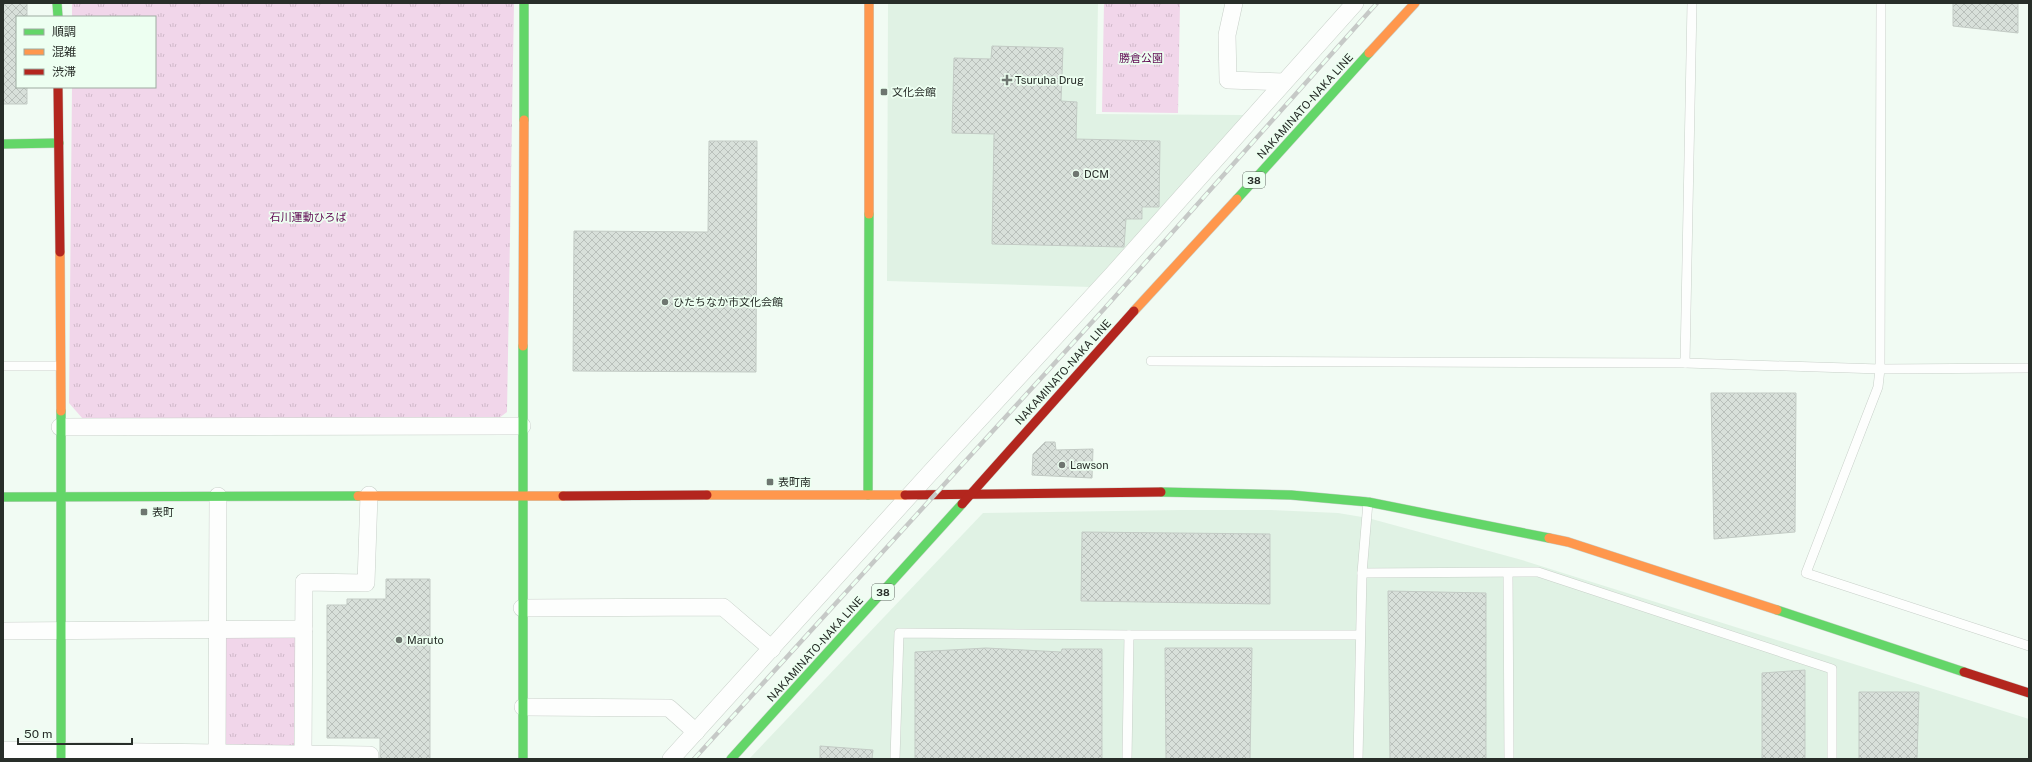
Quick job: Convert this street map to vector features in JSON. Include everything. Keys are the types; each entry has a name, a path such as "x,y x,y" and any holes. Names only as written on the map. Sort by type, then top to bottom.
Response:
{"street":[{"path":"57,3 58,16"},
{"path":"523,759 522,426 524,3"},
{"path":"868,495 869,3"},
{"path":"1234,3 1227,35 1228,80 1284,82"},
{"path":"671,759 772,649 910,494 1114,273 1355,3"},
{"name":"NAKAMINATO-NAKA LINE","path":"731,759 1416,3"},
{"path":"58,88 60,426 62,497 62,755"},
{"path":"3,144 59,144"},
{"path":"60,426 522,426"},
{"path":"3,497 522,494 868,495 1195,492 1291,495 1368,502 1568,542 2029,693"},
{"path":"303,755 304,582 366,583 369,495"},
{"path":"217,757 218,496"},
{"path":"522,608 723,607 772,649"},
{"path":"3,631 304,629"},
{"path":"523,707 669,708 696,732"},
{"path":"3,750 62,755 217,757 303,755 370,756 370,759"}],"lane":[{"path":"1685,363 1692,3"},
{"path":"1881,3 1880,369 1878,387 1806,573 2029,646"},
{"path":"1152,360 1685,363 1880,369 2029,368"},
{"path":"3,366 60,366"},
{"path":"1358,759 1362,573 1368,502"},
{"path":"1362,573 1538,572 1832,669 1832,759"},
{"path":"1508,573 1509,759"},
{"path":"895,759 899,633 1360,635"},
{"path":"1127,759 1130,635"}],"shaded area":[{"path":"888,3 1098,3 1096,114 1244,115 1090,287 887,281"},
{"path":"1271,510 1338,513 1368,518 1522,560 2029,719 2029,759 749,759 983,513"}],"green space":[{"name":"石川運動ひろば","path":"72,3 514,3 507,412 499,418 83,419 69,403 72,88 156,88 156,16 72,16"},
{"name":"勝倉公園","path":"1104,3 1180,3 1178,113 1102,112"},
{"path":"304,629 303,755 217,754 217,630"}],"building":[{"path":"3,3 27,3 27,16 16,16 16,88 27,88 27,104 3,104"},
{"path":"1953,3 2018,3 2018,33 1953,26"},
{"name":"DCM","path":"992,46 1063,48 1061,101 1077,102 1076,139 1160,141 1159,207 1142,207 1142,219 1126,219 1124,247 992,244 994,134 952,133 954,58 991,59"},
{"name":"ひたちなか市文化会館","path":"709,141 757,141 756,372 573,371 574,231 708,232"},
{"path":"1711,393 1796,393 1795,532 1714,539"},
{"name":"Lawson","path":"1045,442 1055,442 1056,450 1093,449 1092,478 1032,475 1033,454"},
{"path":"1082,532 1270,534 1270,604 1081,601"},
{"path":"386,579 430,579 430,759 380,759 380,738 327,738 327,605 347,605 347,599 386,599"},
{"path":"1388,591 1486,593 1486,759 1390,759"},
{"path":"986,648 1061,652 1062,649 1102,649 1102,759 915,759 915,652"},
{"path":"1165,648 1252,648 1250,759 1166,759"},
{"path":"1805,670 1805,759 1762,759 1762,673"},
{"path":"1859,692 1919,692 1917,759 1859,759"},
{"path":"820,746 873,750 872,759 820,759"}],"railway":[{"path":"694,759 1104,309 1377,3"}],"traffic: fast":[{"path":"57,3 58,16"},
{"path":"524,3 524,120"},
{"path":"1237,199 1369,53"},
{"path":"3,144 59,143"},
{"path":"868,495 869,214"},
{"path":"523,346 523,759"},
{"path":"61,411 61,759"},
{"path":"1161,492 1291,495 1368,502 1549,538"},
{"path":"3,497 358,496"},
{"path":"731,759 962,504"},
{"path":"1777,610 1964,672"}],"traffic: slow":[{"path":"869,3 869,214"},
{"path":"1369,53 1415,3"},
{"path":"523,346 524,120"},
{"path":"1134,311 1237,199"},
{"path":"60,252 61,411"},
{"path":"707,495 905,495"},
{"path":"358,496 563,496"},
{"path":"1549,538 1568,542 1777,610"}],"traffic: jam":[{"path":"58,88 60,252"},
{"path":"962,504 1134,311"},
{"path":"905,495 1161,492"},
{"path":"563,496 707,495"},
{"path":"1964,672 2029,693"}],"place":[{"name":"Tsuruha Drug","path":"1007,80"},
{"name":"文化会館","path":"884,92"},
{"name":"DCM","path":"1076,174"},
{"name":"ひたちなか市文化会館","path":"665,302"},
{"name":"Lawson","path":"1062,465"},
{"name":"表町南","path":"770,482"},
{"name":"表町","path":"144,512"},
{"name":"Maruto","path":"399,640"}]}
